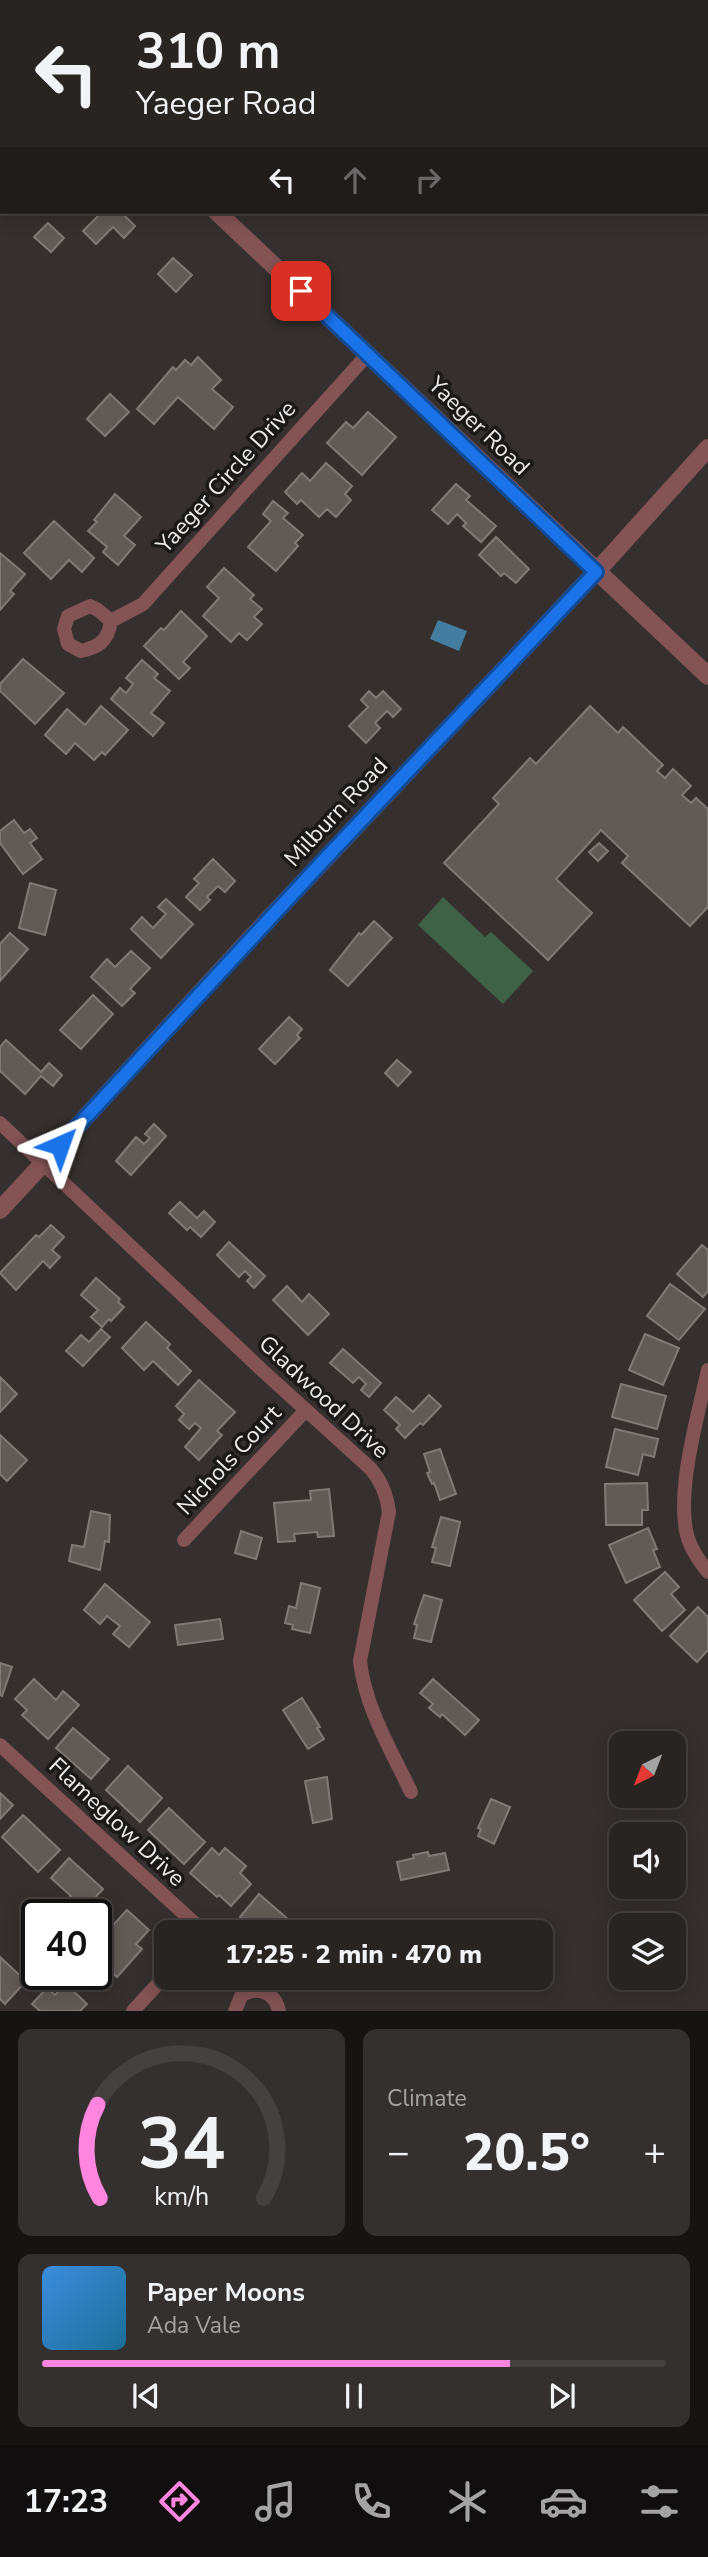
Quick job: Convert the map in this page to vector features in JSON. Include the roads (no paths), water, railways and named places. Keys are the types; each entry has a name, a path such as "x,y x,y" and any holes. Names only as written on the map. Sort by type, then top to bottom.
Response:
{"street":[{"name":"Yaeger Road","path":"223,214 708,677"},
{"name":"Yaeger Circle Drive","path":"111,621 143,604 368,354"},
{"name":"Milburn Road","path":"0,1210 258,930 596,572 708,448"},
{"name":"Gladwood Drive","path":"0,1123 371,1469 387,1495 388,1512 360,1661 369,1698 411,1791"},
{"path":"708,1370 687,1476 684,1508 687,1536 708,1572"},
{"name":"Nichols Court","path":"184,1540 306,1410"},
{"name":"Flameglow Drive","path":"0,1745 191,1920"},
{"path":"133,2011 154,1988"},
{"path":"235,2011 237,2003 247,1992 254,1990 268,1993 277,2003 279,2011"}],"water":[{"path":"438,620 467,631 459,651 430,639"}]}
